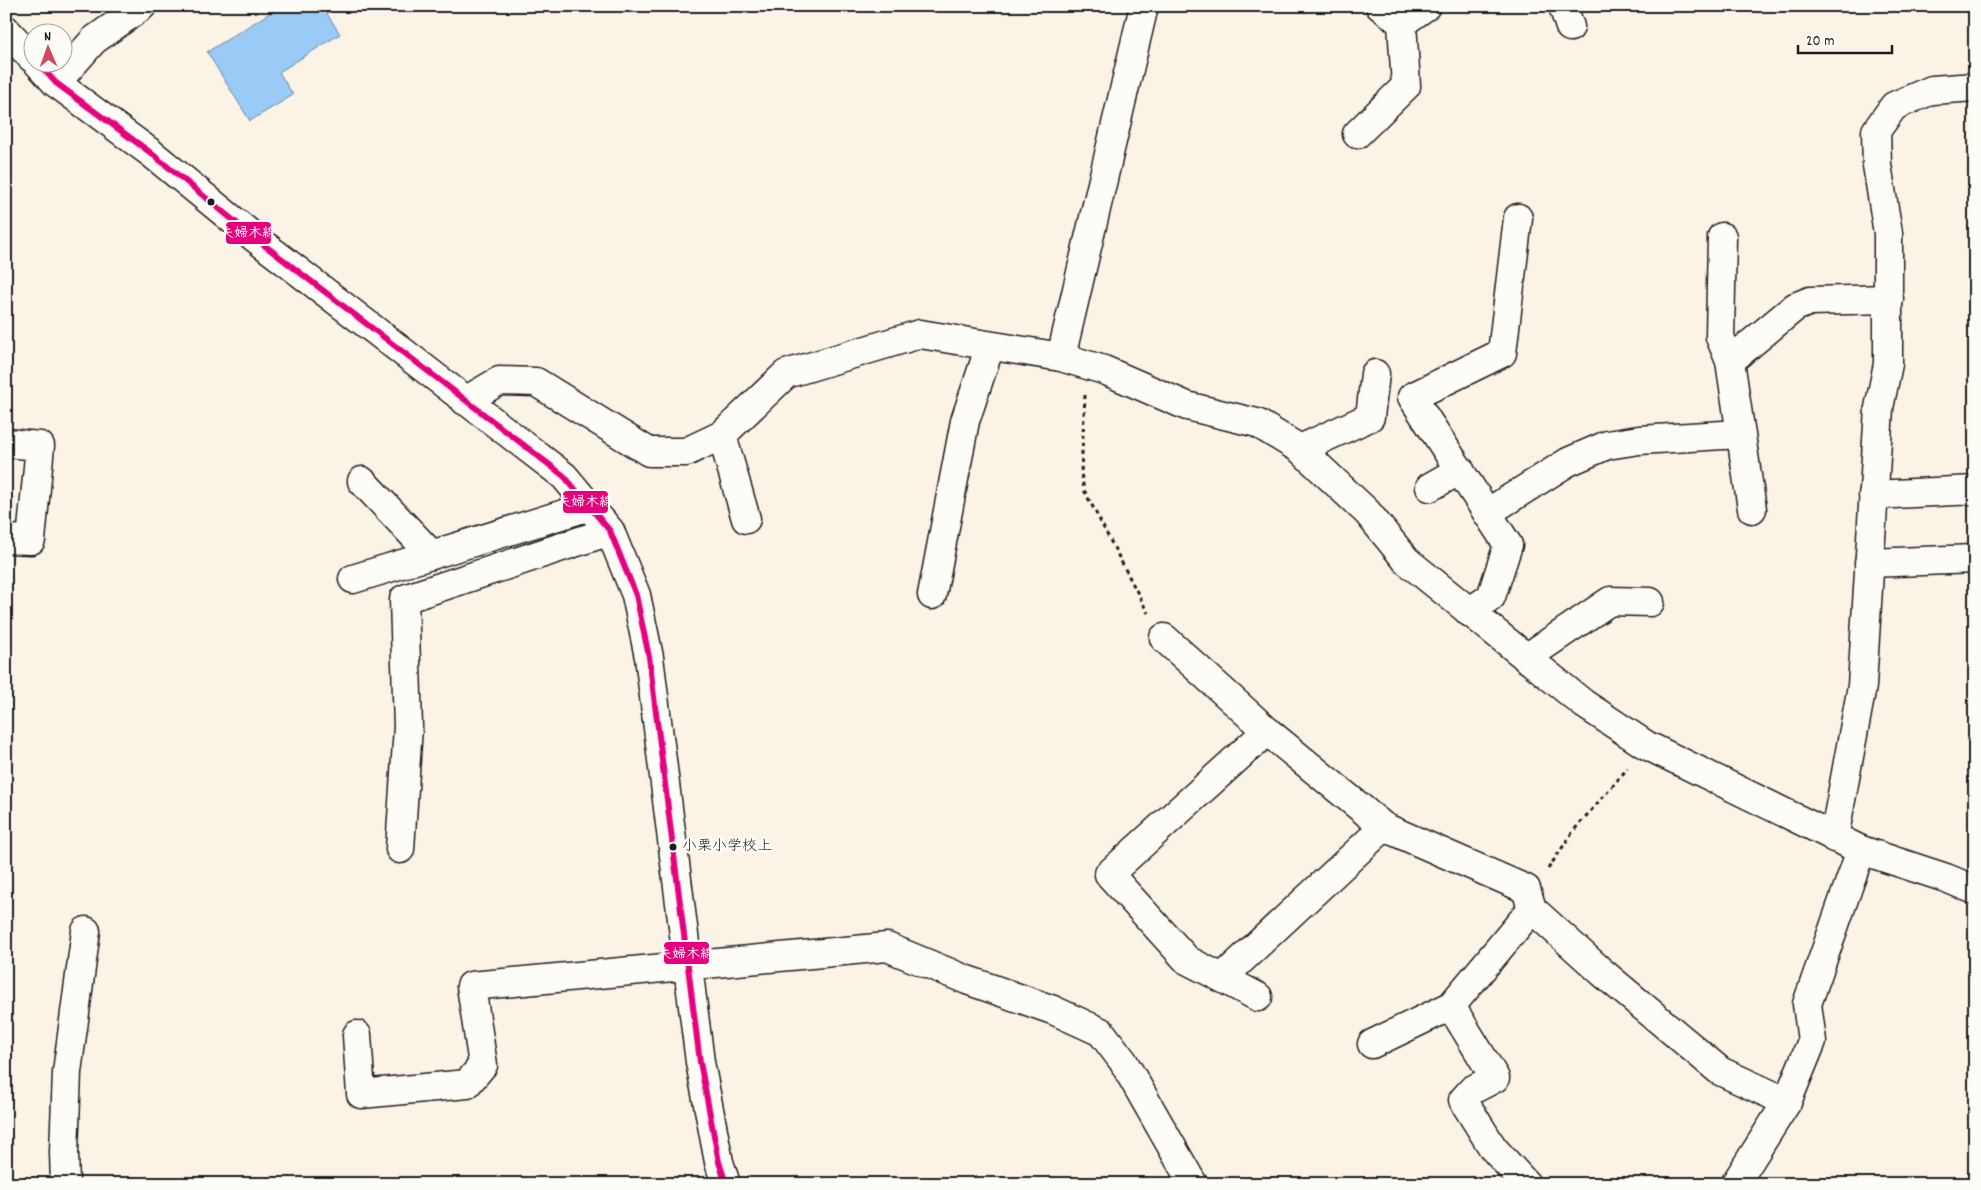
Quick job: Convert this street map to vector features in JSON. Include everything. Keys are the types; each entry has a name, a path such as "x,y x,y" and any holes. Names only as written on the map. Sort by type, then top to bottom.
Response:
{"street":[{"path":"56,83 94,40 142,6"},
{"path":"1061,357 1144,6"},
{"path":"1357,134 1406,86 1402,23 1380,6"},
{"path":"1402,23 1426,6"},
{"path":"6,30 22,47"},
{"path":"46,72 56,83 151,153 255,238 564,476 610,531 636,595 649,657 700,1062 719,1162 726,1184"},
{"path":"1834,838 1862,686 1879,408 1888,364 1888,233 1877,165 1876,131 1894,106 1932,90 1975,87"},
{"path":"1468,612 1491,597 1508,545 1412,398 1502,353 1518,218"},
{"path":"1722,237 1720,337 1730,361 1752,509"},
{"path":"1730,361 1795,307 1810,301 1889,299"},
{"path":"465,401 499,381 536,382 649,452 686,452 722,435 786,374 920,334 1061,357 1104,370 1186,406 1257,423 1300,449 1367,512 1407,561 1584,704 1646,745 1861,850 1946,878 1975,890"},
{"path":"932,595 965,421 990,346"},
{"path":"1300,449 1370,417 1374,374"},
{"path":"1487,513 1568,462 1607,444 1639,440 1740,434"},
{"path":"722,435 746,519"},
{"path":"6,443 40,446 31,540 6,539"},
{"path":"1430,487 1460,470"},
{"path":"362,481 432,555"},
{"path":"1873,495 1975,490"},
{"path":"353,579 590,506"},
{"path":"400,849 408,727 404,599 610,531"},
{"path":"1869,563 1975,558"},
{"path":"1526,658 1610,601 1650,602"},
{"path":"1164,638 1267,731 1384,827 1529,899 1603,973 1720,1071 1788,1102"},
{"path":"1258,997 1187,960 1109,874 1267,731"},
{"path":"1222,978 1384,827"},
{"path":"1735,1184 1788,1102 1812,1041 1808,1004 1861,850"},
{"path":"1372,1044 1450,1006 1529,899"},
{"path":"65,1184 64,1152 67,1072 86,931"},
{"path":"357,1035 361,1094 468,1084 483,1065 471,986 887,947 967,980 1053,1010 1101,1032 1123,1061 1193,1184"},
{"path":"1450,1006 1496,1078 1472,1090 1463,1100 1493,1148 1526,1184"}],"path":[{"path":"1087,365 1081,473 1084,490 1139,598 1164,638"},
{"path":"1529,899 1574,830 1617,783 1646,745"}],"water":[{"path":"281,6 322,6 340,34 279,72 293,95 250,121 207,52"}],"transit line":[{"name":"夫婦木線","path":"46,72 56,83 151,153 255,238 564,476 610,531 636,595 649,657 700,1062 719,1162 726,1184"}],"place":[{"name":"小栗小学校上","path":"673,847"}]}
